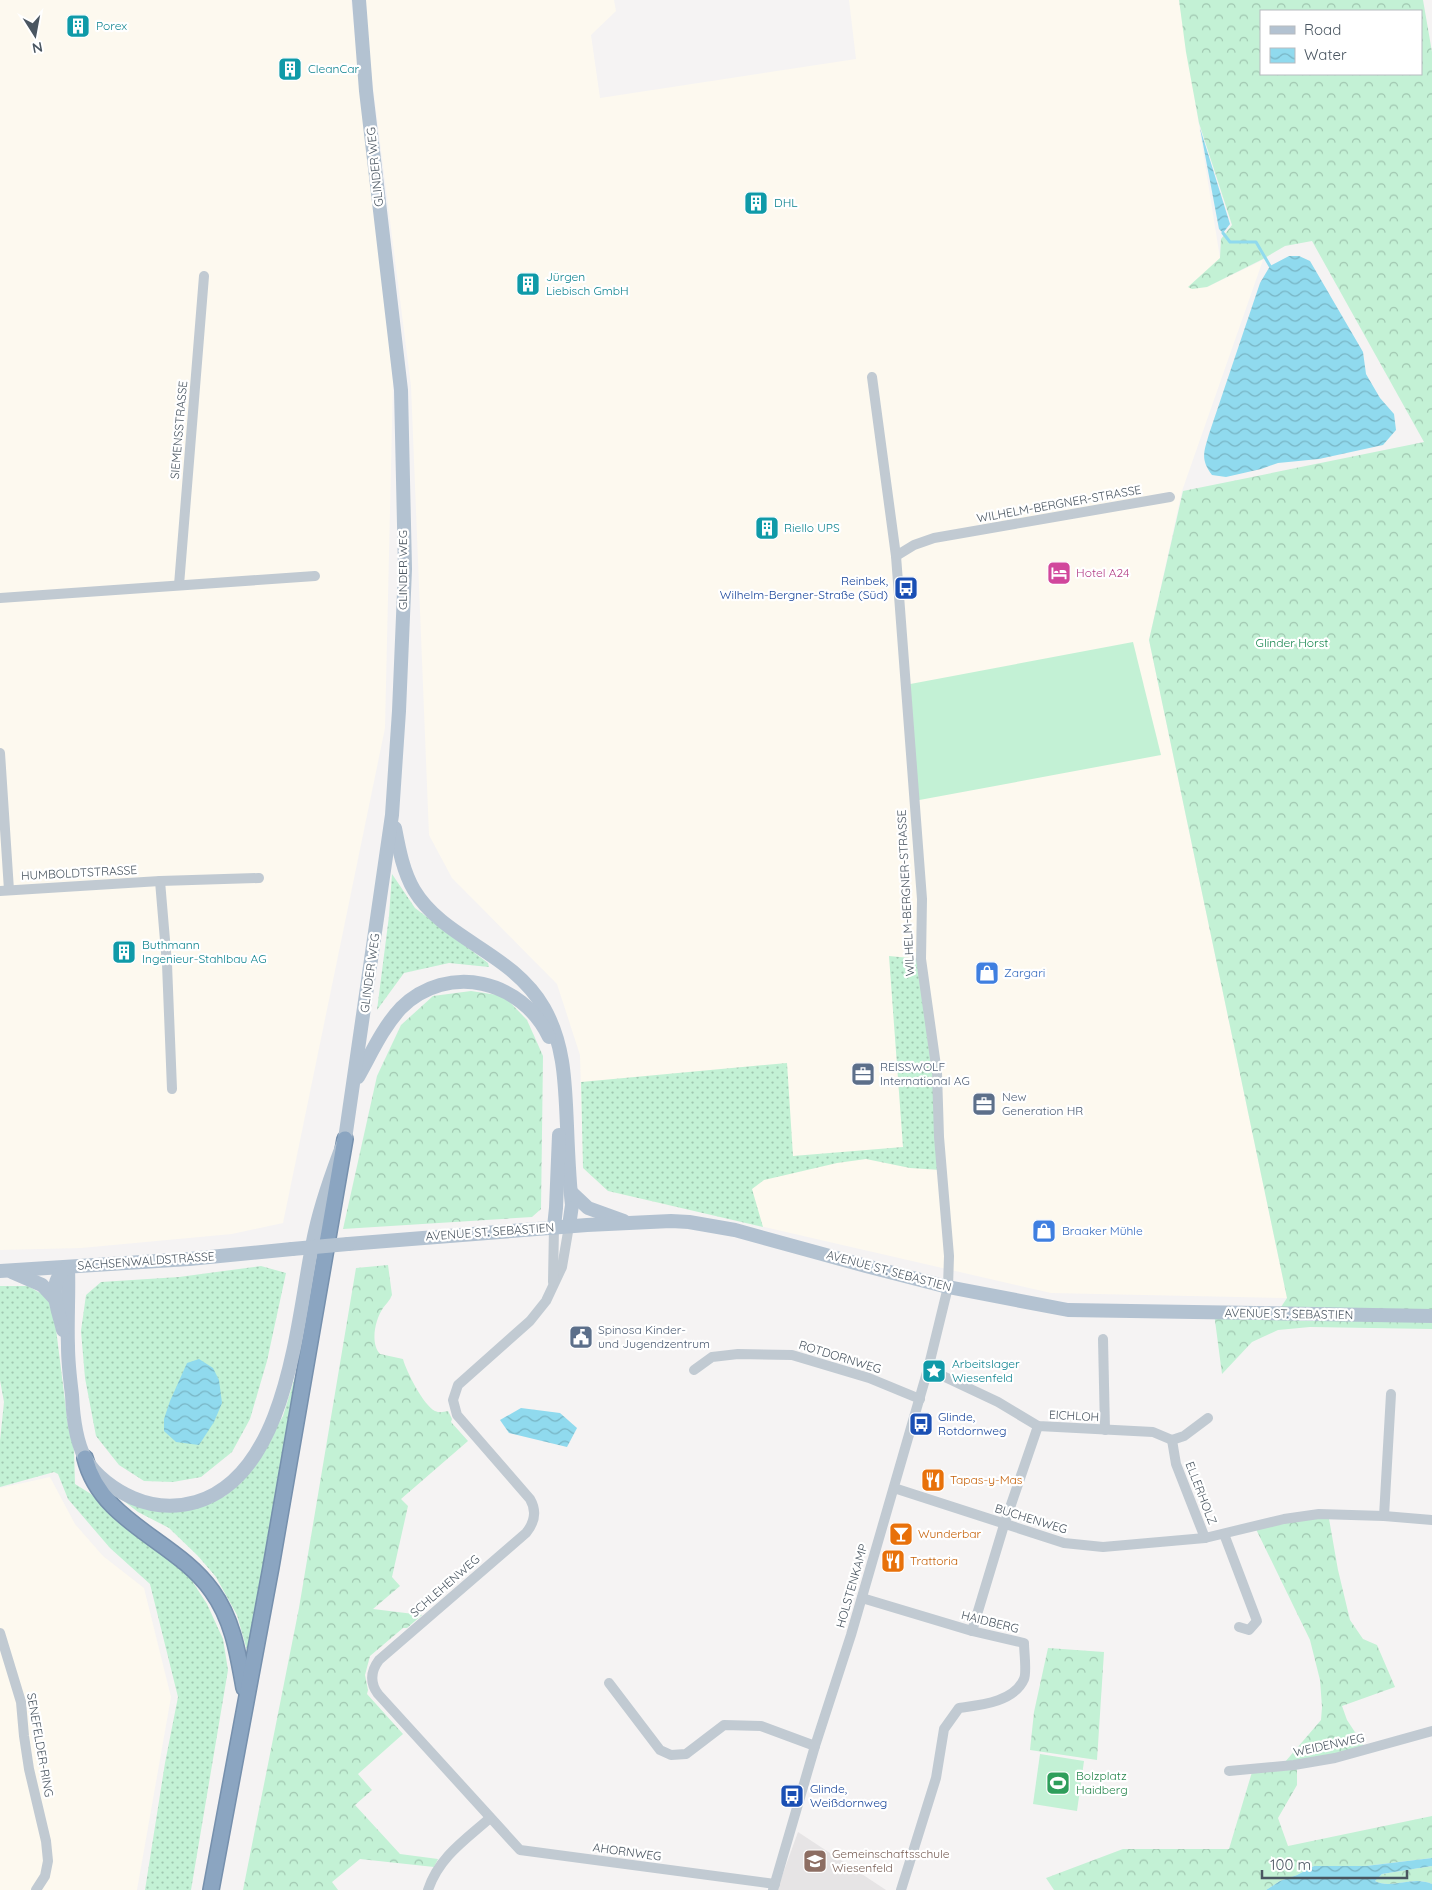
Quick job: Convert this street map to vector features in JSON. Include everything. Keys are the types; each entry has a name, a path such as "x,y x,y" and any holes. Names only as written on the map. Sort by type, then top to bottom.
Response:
{"highway":[{"path":"211,1890 345,1139"},
{"path":"85,1458 88,1471 110,1504 132,1523 192,1567 213,1592 226,1615 234,1635 246,1698"}],"main road":[{"name":"GLINDER WEG","path":"85,1458 95,1472 114,1488 144,1503 158,1506 180,1506 202,1501 216,1495 243,1472 266,1436 284,1386 297,1339 314,1233 325,1190 345,1139 392,816 399,711 404,569 400,390 366,91 359,0"},
{"path":"392,816 404,867 422,902 450,926 512,969 536,994 551,1022 557,1036 564,1073 572,1205 569,1226"},
{"path":"354,1084 391,1020 402,1008 435,986 466,982 492,986 517,998 545,1027 558,1066 559,1130 554,1227"},
{"path":"571,1192 588,1208 629,1223"},
{"name":"AVENUE ST. SEBASTIEN","path":"292,1249 554,1227 671,1221 710,1225 764,1237 948,1287 1068,1310 1432,1316"},
{"name":"SACHSENWALDSTRASSE","path":"3,1271 292,1249"},
{"path":"68,1267 68,1348 73,1412 85,1458"},
{"path":"68,1267 56,1278 54,1287 68,1348"},
{"path":"3,1271 42,1286 57,1301"}],"street":[{"name":"SIEMENSSTRASSE","path":"179,586 204,276"},
{"name":"WILHELM-BERGNER-STRASSE","path":"872,377 896,556 922,899 921,959 937,1073 939,1137 949,1256 948,1287"},
{"name":"WILHELM-BERGNER-STRASSE","path":"896,556 914,545 934,538 1170,497"},
{"path":"0,598 315,576"},
{"path":"0,753 4,890"},
{"name":"HUMBOLDTSTRASSE","path":"4,890 160,881 259,878"},
{"path":"160,881 167,964 172,1089"},
{"name":"SCHLEHENWEG","path":"490,1818 378,1694 373,1684 372,1673 375,1665 381,1658 526,1533 532,1524 534,1511 530,1499 459,1417 454,1410 453,1400 454,1392 459,1383 530,1321 546,1299 562,1267 569,1226"},
{"name":"SCHLEHENWEG","path":"546,1299 554,1274 554,1227"},
{"name":"HOLSTENKAMP","path":"774,1887 920,1399 948,1287"},
{"path":"1103,1340 1105,1430"},
{"name":"ROTDORNWEG","path":"694,1370 712,1357 738,1354 792,1355 869,1378 920,1399"},
{"name":"EICHLOH","path":"928,1369 998,1402 1038,1426 1152,1432 1172,1440"},
{"path":"1384,1516 1391,1394"},
{"path":"1172,1440 1184,1436 1208,1418"},
{"path":"972,1632 1004,1525 1038,1426"},
{"name":"ELLERHOLZ","path":"1172,1440 1176,1464 1205,1538"},
{"name":"BUCHENWEG","path":"894,1488 1064,1543 1103,1547 1205,1538 1274,1521 1319,1514 1432,1520"},
{"path":"1224,1534 1257,1621 1249,1630 1239,1627"},
{"name":"HAIDBERG","path":"862,1598 972,1632 1024,1643 1024,1678 1012,1694 988,1704 959,1708 944,1729 936,1778 901,1890"},
{"name":"SENEFELDER-RING","path":"0,1633 21,1702 29,1769 46,1841 48,1861 46,1876 36,1890"},
{"path":"609,1683 660,1750 671,1755 686,1754 724,1725 761,1726 816,1746"},
{"name":"WEIDENWEG","path":"1229,1771 1292,1766 1327,1760 1432,1731"},
{"path":"428,1890 434,1873 444,1859 490,1818"},
{"name":"AHORNWEG","path":"490,1818 520,1850 774,1887"}],"shaded area":[{"path":"0,0 351,0 393,380 385,728 283,1223 232,1234 81,1248 0,1250"},
{"path":"362,0 614,0 616,11 591,35 600,98 856,59 849,0 1179,0 1220,258 1207,287 1263,260 1182,491 1149,640 1287,1298 1051,1293 608,1191 583,1168 580,1055 557,984 452,878 429,835 411,386"},
{"path":"50,1477 75,1524 103,1556 144,1588 171,1697 137,1890 0,1890 0,1488"},
{"name":"Gemeinschaftsschule Wiesenfeld","path":"798,1832 886,1890 777,1890"}],"green space":[{"name":"Glinder Horst","path":"1179,0 1423,0 1432,52 1432,1329 1310,1327 1278,1330 1252,1342 1222,1374 1214,1313 1277,1313 1287,1298 1149,640 1183,491 1424,442 1312,241 1285,246 1207,287 1192,289 1188,287 1220,258 1221,239 1232,225 1199,123"},
{"path":"1133,642 1161,755 914,801 905,685"},
{"path":"392,874 415,908 488,963 489,967 449,963 404,973 377,1010 389,916"},
{"path":"889,956 921,959 941,1170 910,1168 866,1159 837,1163 764,1180 752,1189 763,1227 608,1191 583,1168 581,1082 787,1063 793,1156 903,1147"},
{"path":"471,991 504,996 527,1020 543,1056 541,1209 532,1217 343,1229 377,1076 401,1025 433,996"},
{"path":"388,1265 392,1295 380,1313 376,1325 374,1338 377,1349 380,1354 403,1359 421,1396 435,1411 448,1411 452,1419 451,1422 468,1441 401,1499 408,1506 392,1577 400,1586 373,1609 422,1615 407,1628 403,1628 370,1656 365,1675 367,1694 403,1734 358,1774 372,1790 355,1805 400,1854 438,1859 434,1867 360,1859 332,1882 338,1890 243,1890 299,1608 356,1268"},
{"path":"261,1266 286,1273 267,1361 250,1419 232,1452 201,1477 173,1482 144,1481 119,1465 96,1436 85,1378 81,1331 86,1295 101,1282 179,1277"},
{"path":"0,1286 28,1286 47,1297 54,1313 68,1425 74,1450 75,1484 91,1494 124,1526 181,1564 207,1604 223,1639 228,1670 191,1890 145,1890 165,1763 178,1697 150,1584 110,1548 68,1499 58,1474 54,1472 0,1487 0,1441 4,1402 0,1380"},
{"path":"302,1354 248,1654 237,1615 216,1577 198,1556 169,1528 138,1512 111,1491 201,1507 225,1496 241,1483 256,1463 283,1416"},
{"path":"1328,1513 1338,1570 1350,1620 1363,1639 1377,1645 1395,1687 1342,1706 1347,1720 1368,1752 1297,1767 1297,1785 1278,1818 1288,1846 1432,1816 1432,1858 1366,1866 1314,1866 1280,1881 1266,1890 1054,1890 1046,1878 1123,1849 1229,1849 1252,1772 1279,1769 1321,1720 1320,1680 1310,1640 1254,1525"},
{"path":"1048,1648 1104,1652 1097,1760 1030,1750 1034,1712"},
{"name":"Bolzplatz Haidberg","path":"1040,1754 1084,1761 1077,1811 1033,1804"},
{"path":"1432,1866 1432,1884 1417,1881 1389,1884 1375,1881 1382,1874"}],"water":[{"path":"1200,128 1230,224 1223,233 1219,229"},
{"path":"1289,256 1299,256 1310,261 1363,352 1366,374 1380,398 1394,414 1396,430 1383,445 1319,459 1278,463 1226,477 1212,475 1204,460 1209,434 1260,283 1270,266"},
{"path":"199,1359 213,1368 219,1380 222,1403 214,1422 199,1445 176,1442 164,1431 164,1419 187,1363"},
{"path":"521,1408 560,1413 577,1428 567,1447 509,1433 500,1420"},
{"path":"1432,1858 1432,1866 1382,1874 1375,1881 1388,1884 1410,1881 1425,1882 1432,1884 1432,1890 1266,1890 1280,1881 1314,1866 1366,1866"}],"waterway":[{"path":"1223,233 1230,242 1256,242 1270,266"}],"place":[{"name":"Porex","path":"78,26"},
{"name":"CleanCar","path":"290,69"},
{"name":"DHL","path":"756,203"},
{"name":"Jürgen Liebisch GmbH","path":"528,284"},
{"name":"Riello UPS","path":"767,528"},
{"name":"Hotel A24","path":"1059,573"},
{"name":"Reinbek, Wilhelm-Bergner-Straße (Süd)","path":"906,588"},
{"name":"Buthmann Ingenieur-Stahlbau AG","path":"124,952"},
{"name":"Zargari","path":"987,973"},
{"name":"REISSWOLF International AG","path":"863,1074"},
{"name":"New Generation HR","path":"984,1104"},
{"name":"Braaker Mühle","path":"1044,1231"},
{"name":"Spinosa Kinder- und Jugendzentrum","path":"581,1337"},
{"name":"Arbeitslager Wiesenfeld","path":"934,1371"},
{"name":"Glinde, Rotdornweg","path":"921,1424"},
{"name":"Tapas-y-Mas","path":"933,1480"},
{"name":"Wunderbar","path":"901,1534"},
{"name":"Trattoria","path":"893,1561"},
{"name":"Bolzplatz Haidberg","path":"1058,1783"},
{"name":"Glinde, Weißdornweg","path":"792,1796"},
{"name":"Gemeinschaftsschule Wiesenfeld","path":"815,1861"}]}
